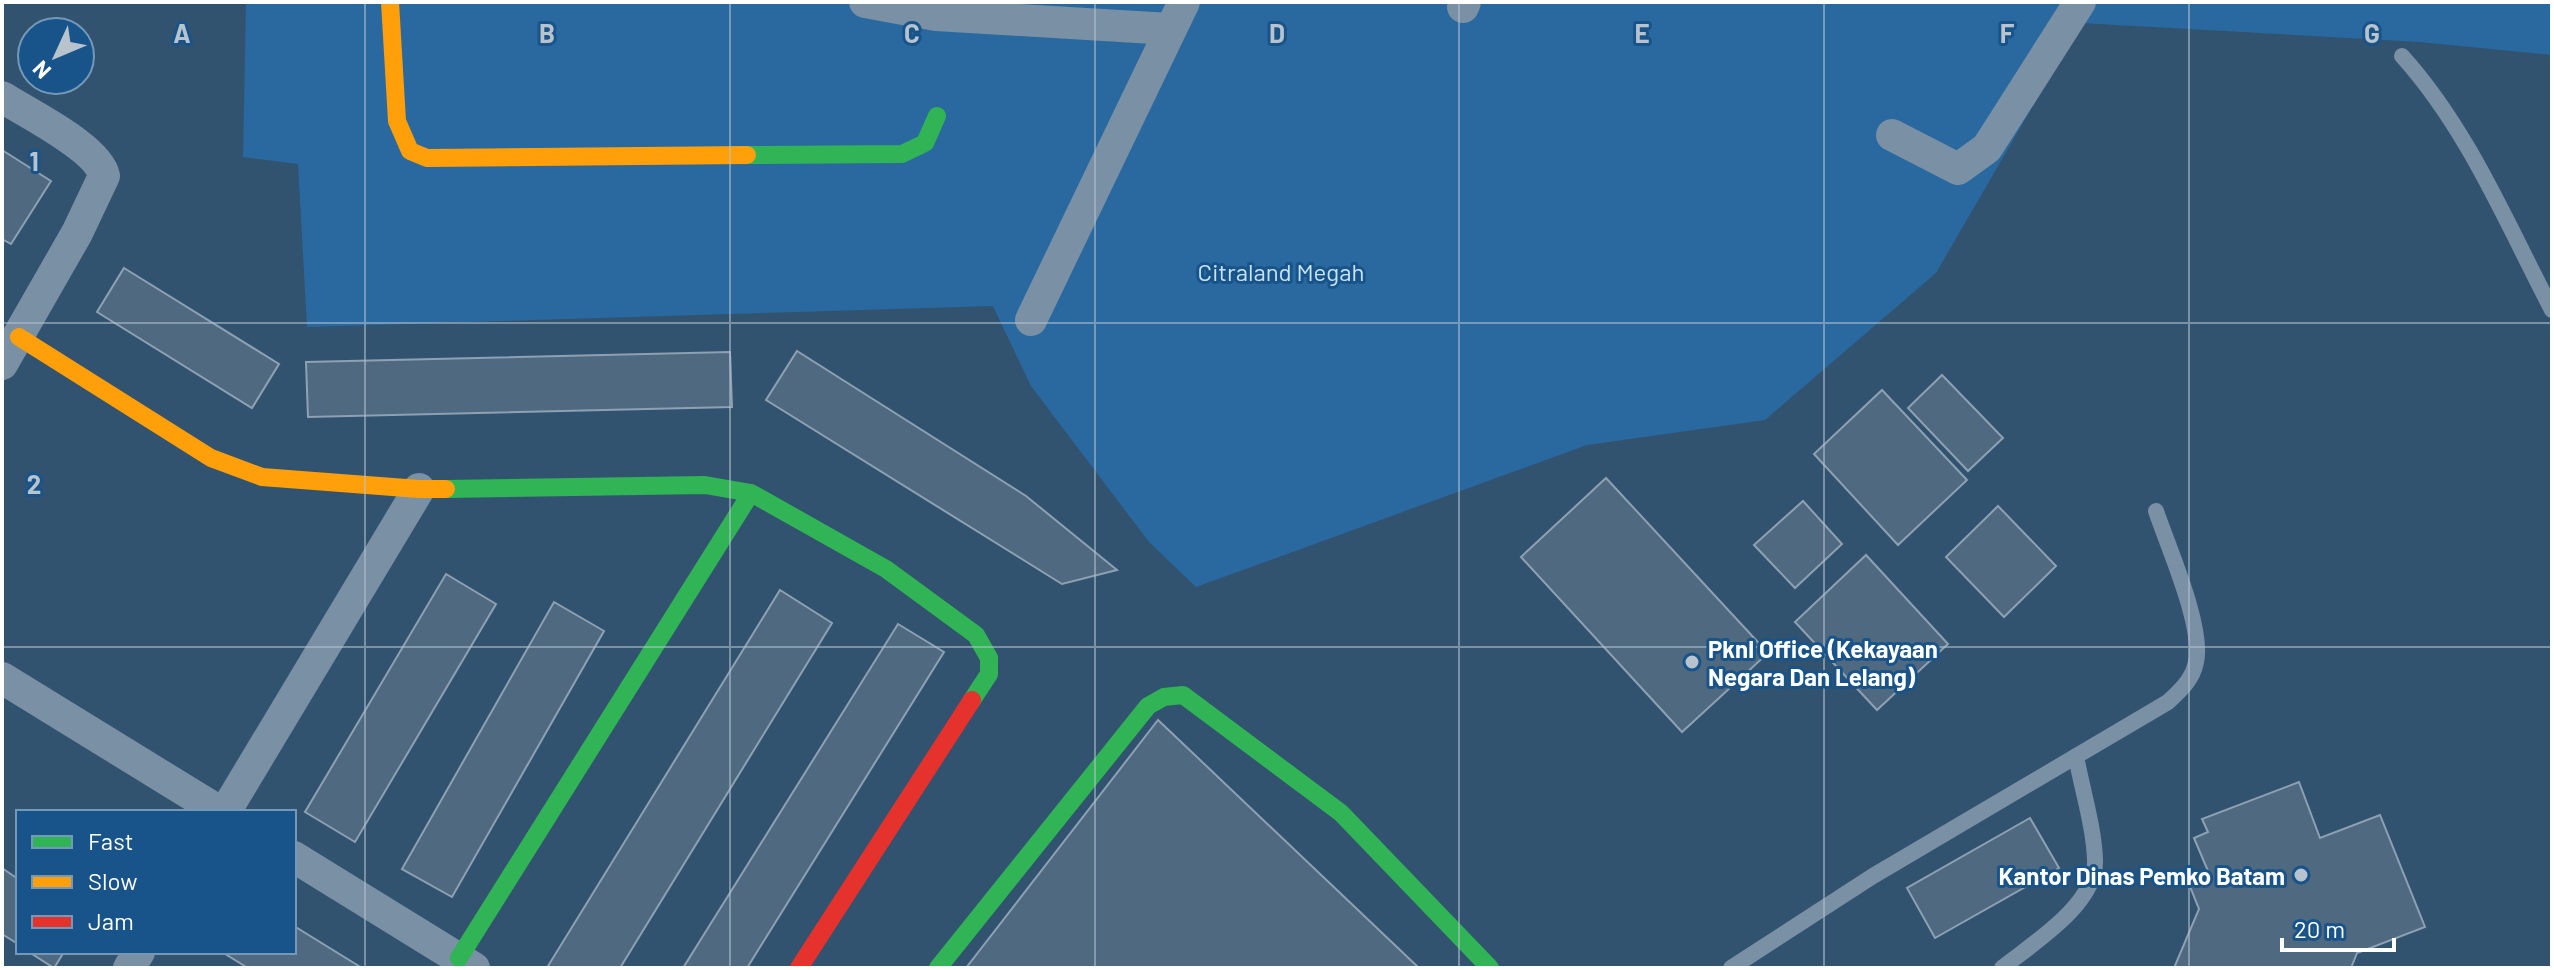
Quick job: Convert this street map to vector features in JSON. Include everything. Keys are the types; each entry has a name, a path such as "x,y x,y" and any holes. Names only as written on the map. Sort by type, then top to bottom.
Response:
{"street":[{"path":"390,2 397,121 410,151 427,158 902,154 925,143 937,116"},
{"path":"865,2 936,15 1177,15 1031,320"},
{"path":"1892,135 1958,169 1987,148 2080,2"},
{"path":"2,97 89,153 103,168 104,176 77,233 10,350 211,458 262,477 419,489 705,485 751,493 886,569 976,635 989,658 989,674 799,968"},
{"path":"223,810 419,489"},
{"path":"296,858 466,963 751,493"},
{"path":"2,678 219,810"},
{"path":"938,968 1148,706 1164,697 1183,695 1341,813 1490,968"}],"lane":[{"path":"2402,56 2423,79 2466,145 2552,310"},
{"path":"1731,968 1873,876 2168,702 2186,684 2196,664 2198,645 2193,619 2156,511"},
{"path":"2002,968 2075,907 2091,881 2096,862 2076,756"}],"green space":[{"name":"Citraland Megah","path":"246,2 2552,2 2552,55 2420,42 2081,23 1936,273 1765,420 1587,445 1196,587 1149,542 1031,386 993,306 307,327 298,164 243,157"}],"building":[{"path":"2,150 51,181 11,244 2,239"},
{"path":"124,268 279,364 252,408 97,312"},
{"path":"797,351 1026,496 1117,570 1062,584 766,400"},
{"path":"730,352 732,407 308,417 306,362"},
{"path":"1942,375 2003,438 1968,471 1908,408"},
{"path":"1882,390 1967,480 1898,545 1814,454"},
{"name":"Pknl Office (Kekayaan Negara Dan Lelang)","path":"1606,478 1768,653 1682,732 1521,557"},
{"path":"1803,501 1842,544 1795,588 1754,545"},
{"path":"1998,506 2056,566 2004,617 1946,557"},
{"path":"1866,555 1948,644 1877,710 1795,622"},
{"path":"446,574 496,604 355,842 305,812"},
{"path":"780,590 832,623 620,968 548,966"},
{"path":"554,602 604,631 452,897 402,869"},
{"path":"898,624 944,652 747,968 683,968"},
{"path":"1158,720 1419,968 966,968"},
{"name":"Kantor Dinas Pemko Batam","path":"2299,782 2320,838 2380,815 2425,927 2357,953 2351,968 2174,968 2199,909 2187,879 2208,871 2194,838 2208,832 2202,819"},
{"path":"2030,818 2059,868 1935,938 1907,888"},
{"path":"2,868 16,878 16,943 2,934"},
{"path":"296,927 362,968 248,968 225,954 296,954"},
{"path":"32,954 63,954 54,968"}],"traffic: fast":[{"path":"747,155 902,154 925,143 937,116"},
{"path":"446,489 705,485 751,493 886,569 976,635 989,658 989,674 972,700"},
{"path":"459,958 751,493"},
{"path":"938,968 1148,706 1164,697 1183,695 1341,813 1490,968"}],"traffic: slow":[{"path":"390,2 397,121 410,151 427,158 747,155"},
{"path":"19,337 211,458 262,477 446,489"}],"traffic: jam":[{"path":"799,968 972,700"}],"place":[{"name":"Pknl Office (Kekayaan Negara Dan Lelang)","path":"1692,662"},
{"name":"Kantor Dinas Pemko Batam","path":"2301,875"}]}
